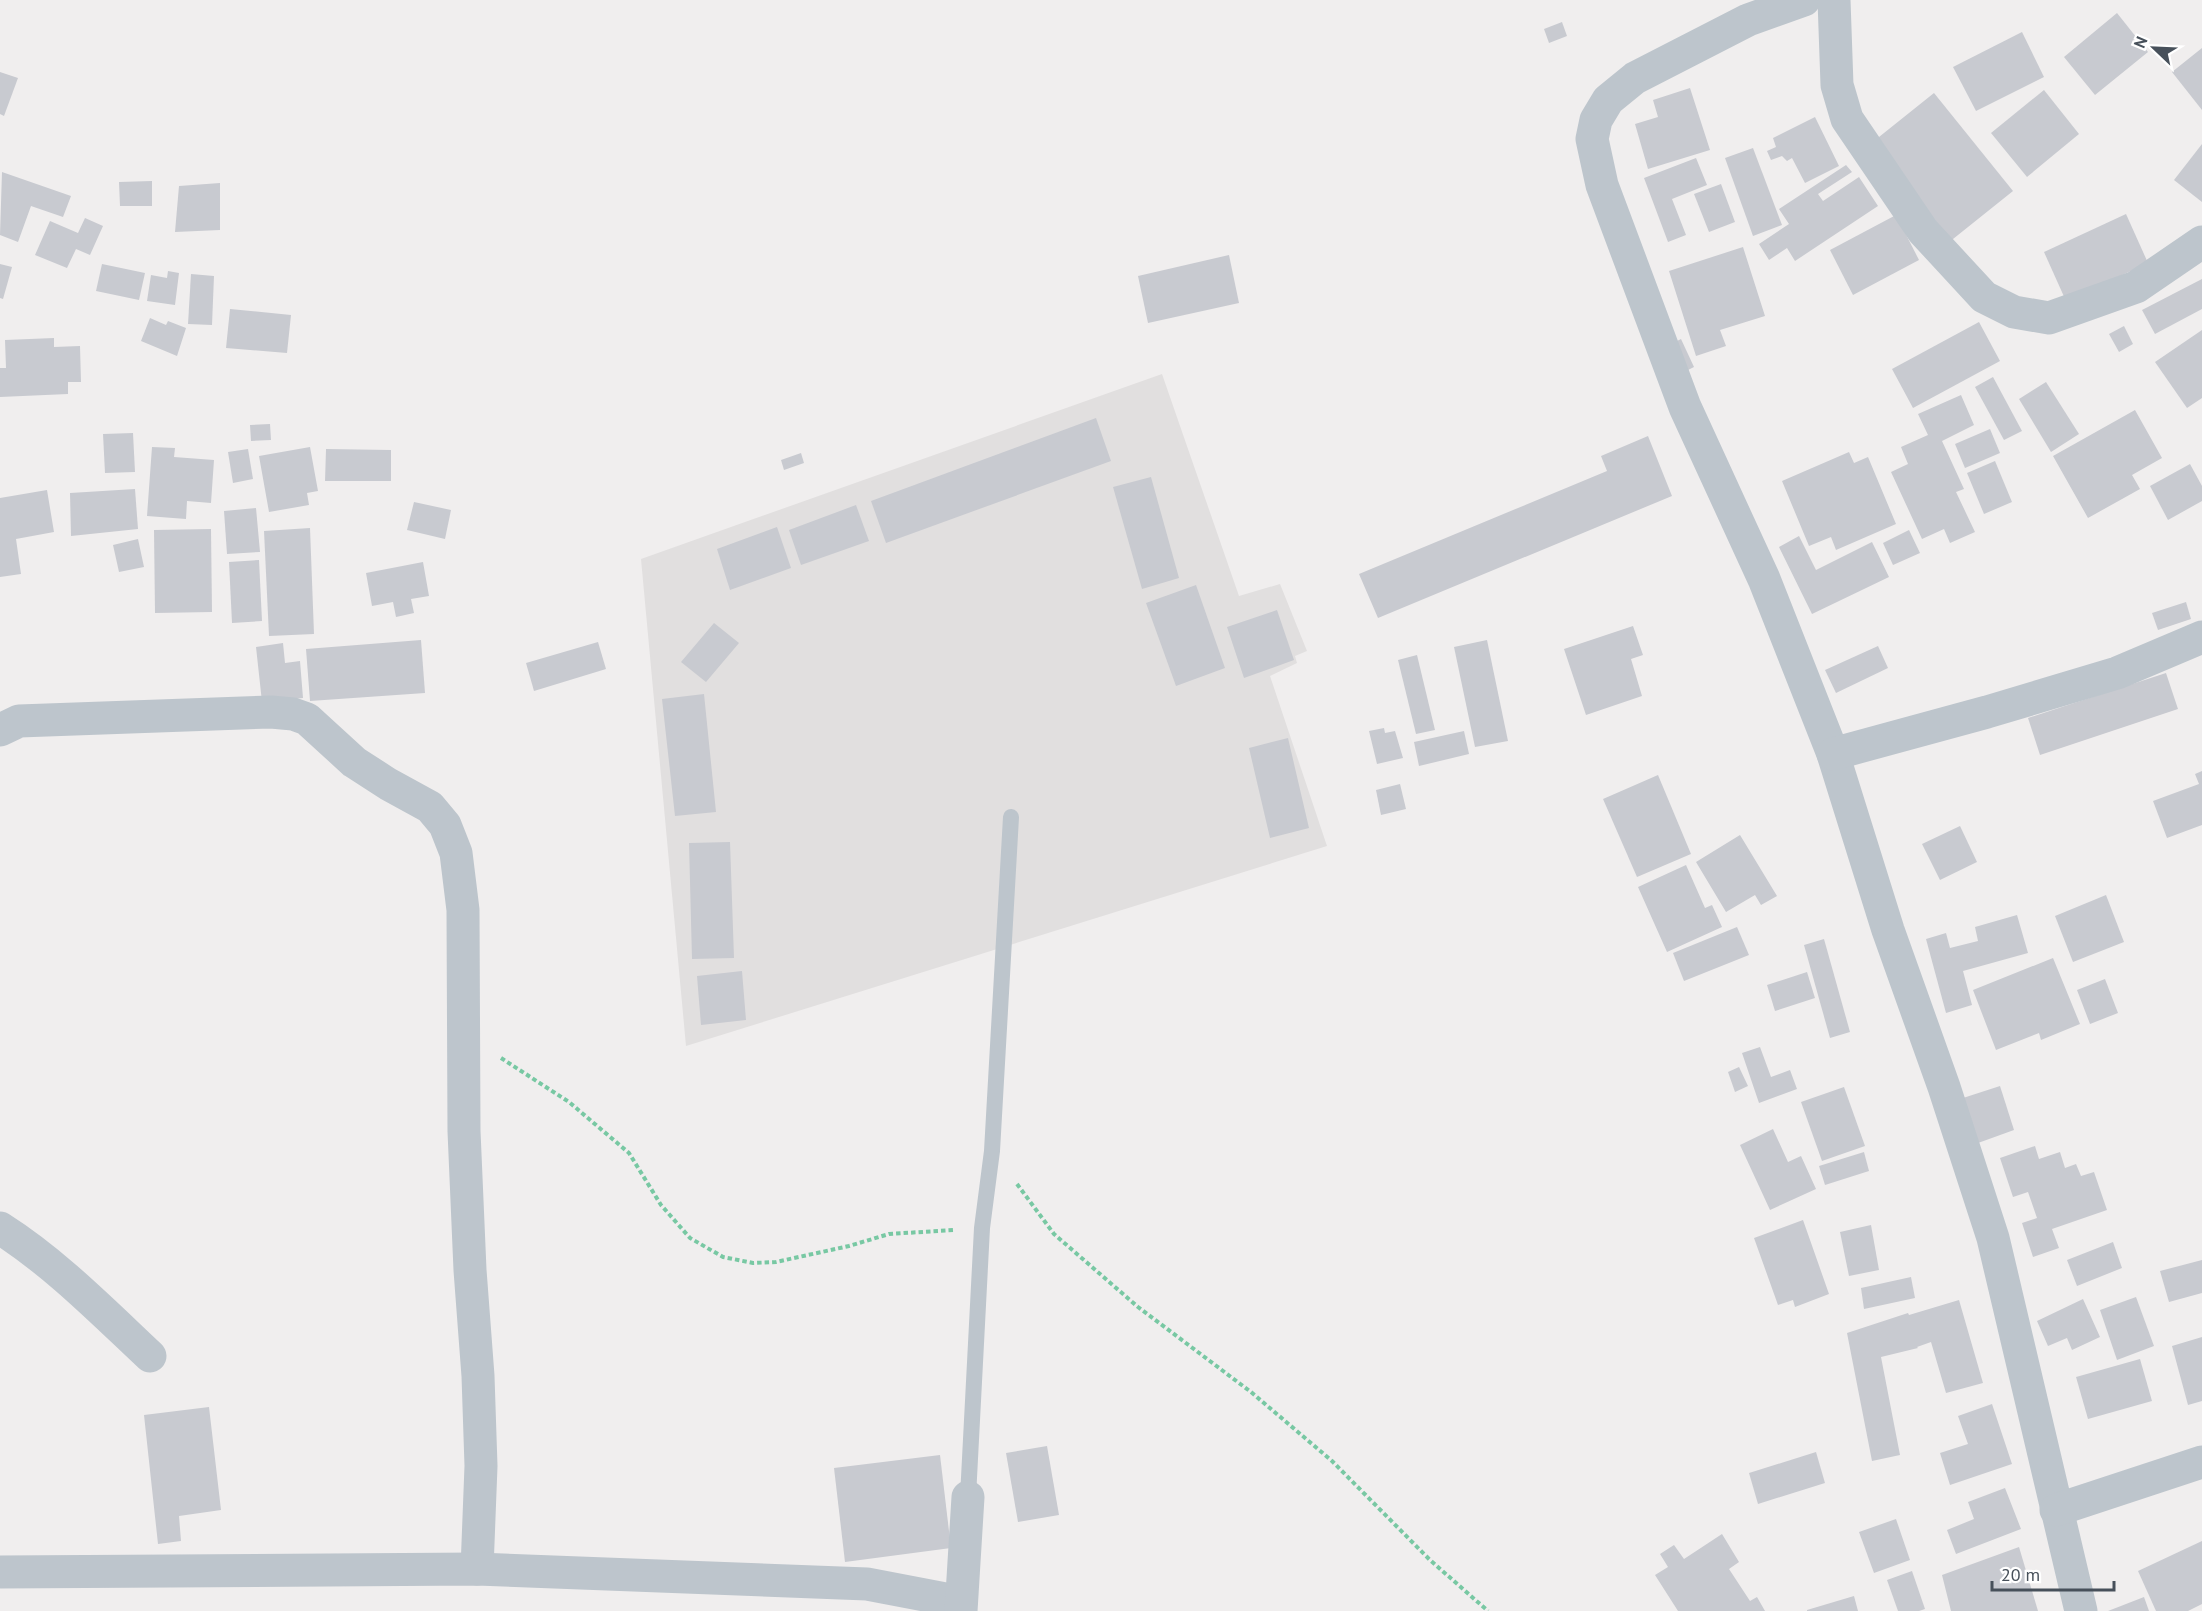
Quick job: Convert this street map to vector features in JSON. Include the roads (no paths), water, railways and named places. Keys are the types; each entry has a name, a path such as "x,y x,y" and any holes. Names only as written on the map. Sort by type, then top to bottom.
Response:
{"street":[{"path":"1804,0 1748,20 1635,78 1608,100 1596,120 1593,139 1602,185 1685,407 1764,579 1833,754 1888,930 1944,1087 1993,1238 2081,1611"},
{"path":"1834,0 1837,85 1847,119 1923,231 1984,297 2014,312 2049,318 2136,287 2202,242"},
{"path":"1833,754 1987,712 2117,673 2202,638"},
{"path":"0,730 19,721 105,720 272,712 293,714 307,719 354,762 430,807 445,825 456,853 463,910 464,1142 481,1466 477,1569"},
{"path":"0,1228 18,1239 61,1274 150,1356"},
{"path":"2056,1510 2202,1462"},
{"path":"0,1572 477,1569 867,1584 961,1607 968,1497"}],"lane":[{"path":"968,1497 982,1228 992,1151 1011,817"}]}
